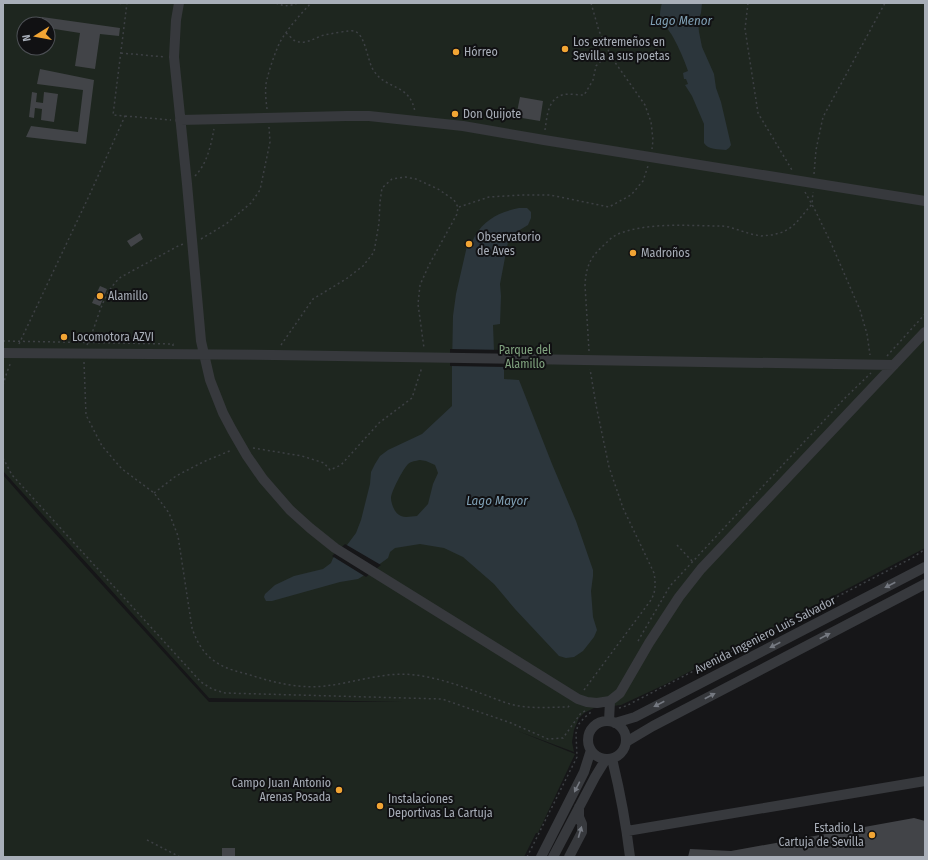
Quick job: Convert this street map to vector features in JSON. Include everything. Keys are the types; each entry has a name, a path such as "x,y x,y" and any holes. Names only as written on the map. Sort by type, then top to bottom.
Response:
{"street":[{"path":"179,3 176,20 174,57 201,341 210,380 223,413 242,447 263,479 276,495 310,528 335,548 578,699 597,703 610,701 620,693 649,642 679,597 701,569 925,332"},
{"path":"180,120 369,116 463,126 925,201"},
{"path":"3,353 204,354 894,365"},
{"name":"Avenida Ingeniero Luis Salvador","path":"612,722 635,717 925,567"},
{"path":"626,742 925,584"},
{"path":"610,701 612,722"},
{"path":"603,721 612,722 620,726 626,736 626,742 622,752 609,759 600,758 595,755 588,745 588,739 589,733 593,727 603,721"},
{"path":"541,857 584,772 591,750"},
{"path":"553,857 595,777 609,759"},
{"path":"609,759 618,783 630,857"},
{"path":"627,832 925,781"},
{"path":"570,857 582,832 579,807"}],"path":[{"path":"119,3 123,5"},
{"path":"127,3 113,114 166,120 180,120"},
{"path":"276,3 288,7 298,3"},
{"path":"310,3 295,20 280,43 266,84 270,142 260,190 251,203 226,224 199,240 180,245 121,277 115,282 106,296 83,353 86,415 102,446 122,469 154,493 169,513 178,536 192,628 196,640 212,660 235,671 267,681 284,684 323,686 392,674 409,674 449,682 512,704 527,707 568,707 578,699 651,600 654,594 655,580 652,567 623,508 609,467 596,405 591,373 585,285 585,275 591,258 597,250 610,239 620,233 633,229 664,226 722,226 761,236 783,232 790,228 812,204 816,150 823,117 885,3"},
{"path":"458,207 489,197 550,195 609,207 631,195 643,181 653,140 651,122 645,105 612,58 599,31 591,3"},
{"path":"898,3 904,3"},
{"path":"286,33 294,40 301,42 308,42 324,35 343,32 354,31 359,34 363,40 370,64 374,71 380,78 406,93 414,107 416,121"},
{"path":"121,53 174,57"},
{"path":"544,140 546,120 550,106 555,99 562,95 584,95 593,80 596,66 601,61 612,58"},
{"path":"3,384 15,353 125,116"},
{"path":"187,184 199,172 205,162 216,119"},
{"path":"154,493 176,476 202,462 242,447 302,456 324,463 330,470 341,465 379,423 412,398 426,357 418,304 420,285 429,265 457,214 458,207 454,200 438,189 416,179 405,177 392,179 382,188 380,223 374,252 363,266 313,300 274,355"},
{"path":"635,647 670,586 846,397 880,364 925,314"},
{"path":"3,341 173,344"},
{"path":"3,458 12,475 201,682 212,689 225,693 442,699 511,723 548,739 563,738 581,713 597,703"},
{"path":"677,545 701,569"},
{"path":"147,840 180,857"}],"green space":[{"name":"Parque del Alamillo","path":"3,3 925,3 925,548 666,684 621,705 594,708 584,713 579,718 574,730 572,742 574,752 518,731 575,754 538,833 536,833 524,857 3,857 3,475 209,702 402,702 209,698 3,471"}],"water":[{"name":"Lago Menor","path":"662,3 702,3 698,21 699,32 702,47 714,74 716,88 721,102 731,145 726,150 711,148 704,143 704,124 692,96 685,85 688,84 686,79 684,79 683,73 688,71 683,58 673,37 661,18 660,13"},
{"name":"Lago Mayor","path":"527,208 531,212 531,218 528,225 513,234 508,242 500,284 500,324 493,325 494,351 504,351 504,379 519,380 576,521 593,570 591,591 593,617 597,630 594,637 583,651 574,657 566,658 559,656 494,584 463,557 444,548 420,544 395,548 390,552 388,558 358,579 340,582 272,601 266,601 264,597 265,594 275,585 294,576 323,569 331,563 333,558 347,545 356,533 361,520 370,484 371,472 380,456 388,450 422,434 452,406 453,316 456,294 467,246 471,247 473,239 483,225 488,221 499,214","holes":["420,460 435,465 438,473 433,484 428,504 417,516 401,516 395,511 391,500 395,486 408,464"]}],"pier":[{"path":"450,349 506,350 506,367 450,366"},
{"path":"345,544 381,565 366,577 332,556"}],"building":[{"path":"56,19 120,28 119,36 100,34 95,69 75,66 80,33 56,29"},
{"path":"40,69 94,80 86,144 26,137 31,126 78,132 83,90 37,84"},
{"path":"32,92 37,93 36,102 43,103 44,92 58,94 54,122 41,120 42,109 35,108 34,118 29,117"},
{"path":"520,97 543,101 540,121 516,117"},
{"path":"140,233 143,239 131,247 127,241"},
{"name":"Alamillo","path":"100,286 107,289 100,306 92,303"},
{"name":"Estadio La Cartuja de Sevilla","path":"914,818 925,821 925,857 688,857 690,849 731,851"},
{"path":"222,848 235,848 235,857 222,857"}],"place":[{"name":"Los extremeños en Sevilla a sus poetas","path":"565,49"},
{"name":"Hórreo","path":"456,52"},
{"name":"Don Quijote","path":"455,114"},
{"name":"Observatorio de Aves","path":"469,244"},
{"name":"Madroños","path":"633,253"},
{"name":"Alamillo","path":"100,296"},
{"name":"Locomotora AZVI","path":"64,337"},
{"name":"Campo Juan Antonio Arenas Posada","path":"339,790"},
{"name":"Instalaciones Deportivas La Cartuja","path":"380,806"},
{"name":"Estadio La Cartuja de Sevilla","path":"872,835"}]}
